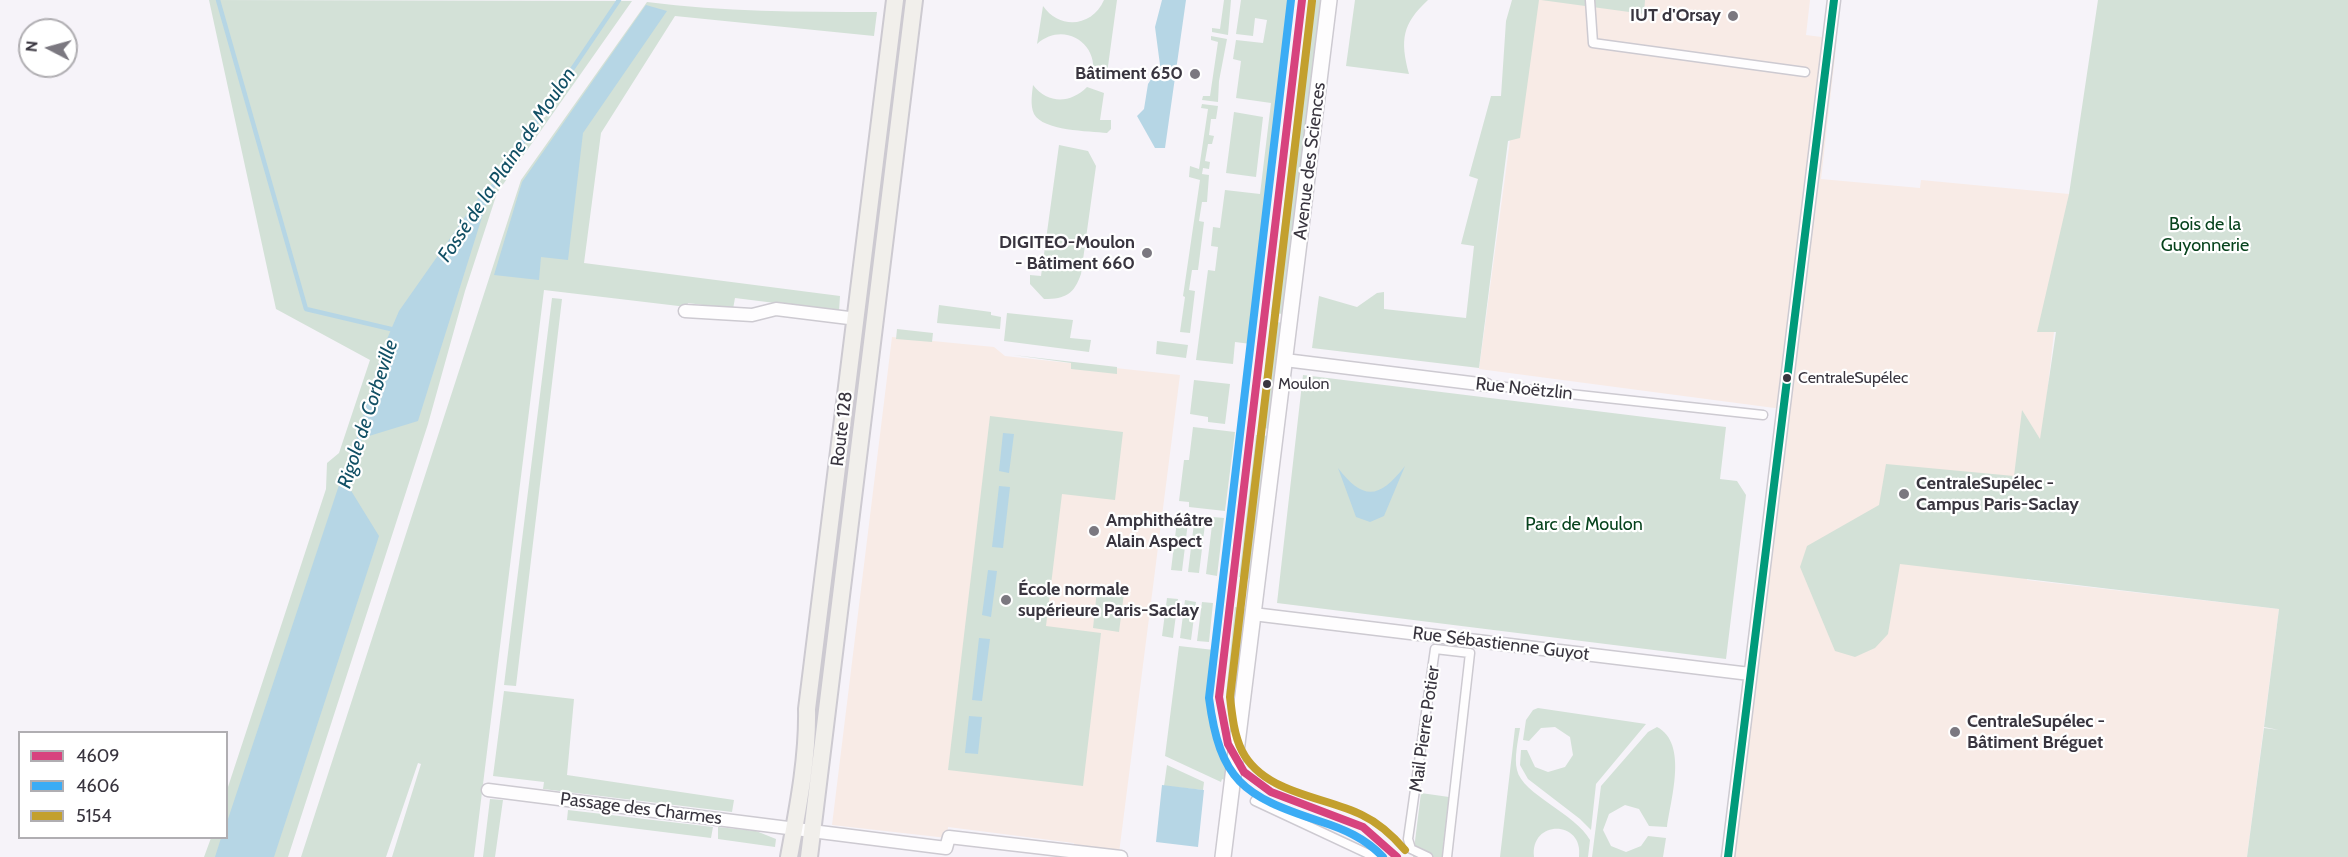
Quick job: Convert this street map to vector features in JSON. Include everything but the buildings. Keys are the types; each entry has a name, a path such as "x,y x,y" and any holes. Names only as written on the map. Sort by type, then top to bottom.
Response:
{"main road":[{"name":"Route 128","path":"789,857 795,828 895,0"},
{"name":"Route 128","path":"809,857 914,0"}],"street":[{"name":"Avenue des Sciences","path":"1223,857 1329,0"},
{"path":"1728,857 1834,0"},
{"path":"1592,2 1593,43 1805,72"},
{"path":"685,311 752,315 776,309 857,319"},
{"name":"Rue Noëtzlin","path":"1285,360 1763,415"},
{"name":"Rue Sébastienne Guyot","path":"1253,614 1750,674"},
{"name":"Mail Pierre Potier","path":"1428,857 1411,849 1408,839 1435,649 1470,653 1447,857"},
{"name":"Passage des Charmes","path":"488,790 948,848 949,837 1121,857"},
{"path":"1255,801 1375,857"}],"shaded area":[{"name":"CentraleSupélec - Campus Paris-Saclay","path":"1529,0 1810,0 1806,35 1837,39 1821,179 1920,188 1921,180 2069,194 2027,580 2279,609 2247,857 1728,857 1782,409 1479,369"},
{"name":"École normale supérieure Paris-Saclay","path":"892,337 994,347 1005,356 1180,375 1119,853 1074,847 1074,843 948,827 947,838 832,825"}],"green space":[{"path":"209,0 632,1 497,193 465,291 428,424 288,857 204,857 211,839 228,839 228,787 326,489 327,463 339,453 370,360 276,309"},
{"path":"899,0 909,0 875,276 871,276 877,224 875,193"},
{"path":"1104,0 1117,0 1106,81 1092,78 1091,55 1078,39 1058,34 1047,37 1037,44 1043,6 1058,19 1075,22 1092,16"},
{"path":"1224,0 1231,0 1228,35 1212,32 1212,28 1220,29"},
{"path":"1241,0 1293,0 1251,344 1235,342 1233,364 1196,360 1208,270 1215,271 1218,247 1211,246 1213,227 1220,228 1225,190 1260,194 1271,103 1236,98 1241,61 1233,59 1236,40 1263,43 1267,20 1255,18 1253,36 1236,34"},
{"path":"1309,0 1322,0 1284,314 1271,313"},
{"path":"1355,0 1428,0 1413,17 1405,33 1404,42 1409,74 1346,66"},
{"path":"1512,0 1539,0 1520,138 1508,141 1479,368 1312,348 1319,296 1357,307 1377,293 1384,292 1384,309 1466,318 1474,246 1461,244 1478,179 1469,176 1491,96 1501,96 1506,21"},
{"path":"1541,0 1645,0 1644,14"},
{"name":"Bois de la Guyonnerie","path":"2098,0 2348,0 2348,857 2247,857 2264,728 2279,730 2264,727 2279,609 1900,564 1888,634 1875,648 1855,657 1835,651 1800,567 1807,546 1879,505 1886,464 2014,476 2022,410 2040,439 2056,332 2037,332 2069,194"},
{"path":"647,2 733,10 877,12 874,36 675,16 601,133 584,263 840,296 839,311 735,298 733,309 688,303 687,307 544,290 474,857 392,857 421,764 418,763 386,857 301,857 521,180"},
{"path":"1211,36 1227,39 1219,81 1218,102 1202,100 1203,96 1210,96 1218,42 1211,40"},
{"path":"1033,85 1045,96 1059,100 1074,97 1087,87 1104,93 1100,120 1111,120 1111,129 1107,133 1078,131 1056,127 1039,120 1032,107"},
{"path":"1202,104 1218,106 1216,119 1211,119 1209,135 1214,136 1212,144 1208,144 1205,161 1210,162 1209,169 1203,168 1202,174 1209,175 1207,202 1202,202 1199,221 1204,222 1198,270 1192,270 1189,290 1195,291 1190,333 1180,332 1200,180 1189,177 1190,166 1199,169 1208,109 1201,108"},
{"path":"1234,112 1263,117 1256,177 1226,173"},
{"path":"1059,145 1088,151 1096,166 1081,274 1068,294 1058,298 1044,299 1030,284 1030,275 1041,276"},
{"path":"552,298 562,299 516,686 504,685"},
{"path":"939,305 991,312 991,315 1001,317 1000,329 937,323"},
{"path":"1007,313 1073,320 1070,338 1091,340 1089,352 1004,341"},
{"path":"1276,322 1283,323 1270,429 1263,428"},
{"path":"897,329 933,333 932,342 896,339"},
{"path":"1157,341 1188,345 1186,358 1156,354"},
{"path":"1013,355 1117,367 1117,374 1071,369 1071,363"},
{"path":"855,359 865,360 843,534 833,533"},
{"name":"Parc de Moulon","path":"1303,375 1726,427 1720,479 1737,481 1746,495 1726,659 1277,603"},
{"path":"1194,380 1230,384 1225,424 1208,422 1208,417 1190,414"},
{"path":"990,416 1123,432 1115,500 1062,494 1046,626 1101,633 1083,786 948,770"},
{"path":"1193,427 1235,432 1225,511 1189,507 1189,502 1179,501 1184,460 1189,460"},
{"path":"1256,435 1269,436 1251,579 1239,577"},
{"path":"1178,513 1189,514 1182,571 1171,570"},
{"path":"1195,515 1206,516 1199,573 1188,572"},
{"path":"1213,517 1224,518 1217,576 1206,574"},
{"path":"830,554 841,556 813,783 809,783 816,732 811,707"},
{"path":"1097,590 1124,593 1119,632 1093,628"},
{"path":"1167,598 1178,599 1173,638 1162,636"},
{"path":"1185,600 1196,602 1191,640 1180,638"},
{"path":"1202,602 1213,603 1209,642 1197,641"},
{"path":"1235,607 1248,609 1233,732 1226,694"},
{"path":"1179,646 1214,650 1211,688 1213,725 1227,760 1229,782 1222,779 1221,782 1165,756"},
{"path":"504,691 574,699 567,775 734,800 732,812 543,789 544,782 493,776"},
{"path":"1538,708 1646,724 1596,784 1591,830 1528,779 1520,765 1521,750 1527,750 1535,767 1548,772 1565,767 1573,755 1570,737 1555,727 1541,728 1529,741 1523,740 1526,720 1533,710"},
{"path":"1657,727 1672,745 1675,758 1674,787 1667,827 1649,826 1639,809 1625,805 1609,814 1603,830 1611,846 1626,852 1641,846 1648,836 1666,838 1663,857 1592,857 1601,786 1648,732"},
{"path":"1515,728 1520,728 1516,760 1521,779 1583,831 1590,840 1588,857 1579,857 1578,845 1574,836 1557,829 1540,836 1535,845 1534,857 1500,857"},
{"path":"1167,765 1204,782 1203,790 1164,786"},
{"path":"1421,793 1449,797 1442,857 1413,857"},
{"path":"490,799 503,800 495,857 483,857"},
{"path":"568,810 713,827 711,838 567,820"},
{"path":"718,827 756,831 776,839 775,847 718,839"}],"water":[{"path":"1162,0 1186,0 1165,148 1155,148 1137,116 1144,109 1148,84 1160,65 1155,27"},
{"path":"646,5 667,11 583,133 568,260 541,257 539,280 494,275 522,182"},
{"path":"486,187 488,198 418,421 356,440 384,346 399,311"},
{"path":"1003,433 1014,434 1009,473 999,471"},
{"path":"1405,466 1384,516 1370,522 1356,517 1338,468 1356,487 1372,492 1388,485"},
{"path":"342,476 379,536 274,857 215,857 221,839 228,839 228,819"},
{"path":"999,486 1010,487 1003,548 992,547"},
{"path":"988,570 997,571 991,617 982,615"},
{"path":"979,638 990,639 982,701 972,700"},
{"path":"969,716 982,717 978,754 965,753"},
{"path":"1162,785 1204,790 1198,847 1156,842"}],"waterway":[{"name":"Rigole de Corbeville","path":"218,0 306,309 395,330"},
{"name":"Fossé de la Plaine de Moulon","path":"485,198 619,0"},
{"name":"Rigole de Corbeville","path":"344,487 361,435"}],"transit line":[{"name":"4606","path":"1291,0 1209,698 1220,749 1229,767 1240,781 1271,803 1354,835 1369,844 1383,857"},
{"name":"4609","path":"1302,0 1219,697 1228,744 1244,772 1271,792 1363,827 1397,857"},
{"path":"1728,857 1834,0"},
{"name":"5154","path":"1312,1 1230,697 1237,738 1242,751 1252,765 1280,785 1368,818 1385,830 1405,850"}],"place":[{"name":"IUT d'Orsay","path":"1733,16"},
{"name":"Bâtiment 650","path":"1195,74"},
{"name":"DIGITEO-Moulon - Bâtiment 660","path":"1147,253"},
{"name":"CentraleSupélec","path":"1787,378"},
{"name":"Moulon","path":"1267,384"},
{"name":"CentraleSupélec - Campus Paris-Saclay","path":"1904,494"},
{"name":"Amphithéâtre Alain Aspect","path":"1094,531"},
{"name":"École normale supérieure Paris-Saclay","path":"1006,600"},
{"name":"CentraleSupélec - Bâtiment Bréguet","path":"1955,732"}]}
